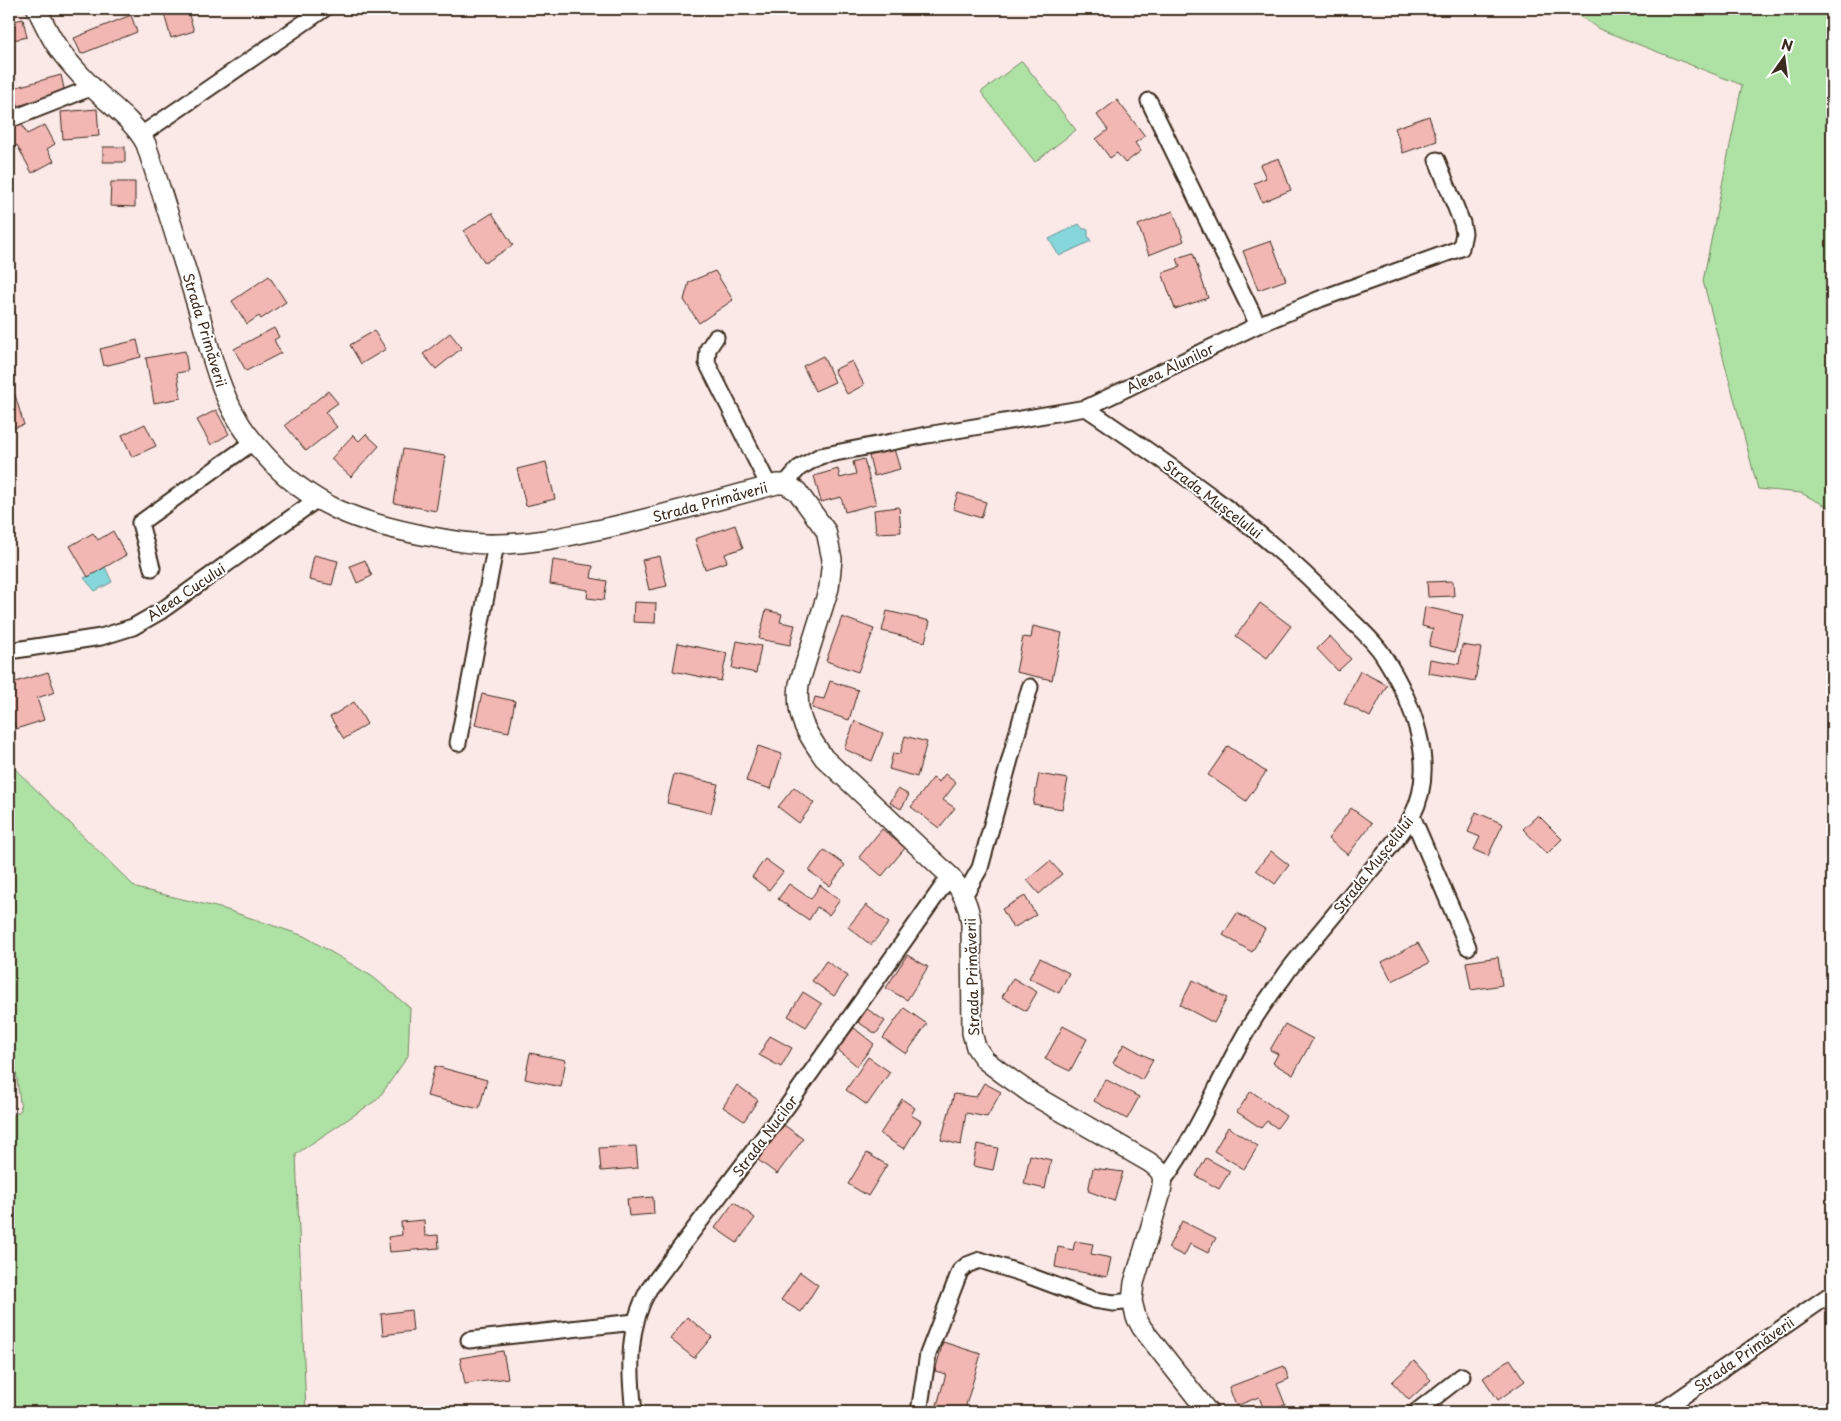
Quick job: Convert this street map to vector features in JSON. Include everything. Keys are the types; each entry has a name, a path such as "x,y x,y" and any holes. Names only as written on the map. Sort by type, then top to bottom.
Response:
{"street":[{"name":"Strada Primăverii","path":"37,9 54,42 93,87 141,135 146,144 200,314 219,381 237,420 253,442 274,465 299,488 316,500 360,519 399,531 448,540 496,544 560,538 660,516 777,485 797,491 826,530 832,559 829,588 797,696 801,720 809,736 824,758 950,876 964,896 971,923 972,1033 976,1047 985,1060 1033,1095 1158,1167 1163,1181"},
{"path":"141,135 324,9"},
{"path":"9,120 93,87"},
{"path":"1149,101 1258,325"},
{"name":"Aleea Alunilor","path":"777,485 799,468 820,456 1086,408 1258,325 1320,299 1461,248 1464,234 1462,223 1437,160"},
{"path":"716,337 708,349 707,363 777,485"},
{"name":"Strada Mușcelului","path":"1086,408 1211,494 1263,536 1326,594 1382,653 1410,704 1419,739 1423,776 1412,816 1390,847 1285,974 1240,1043 1191,1140 1163,1181"},
{"path":"152,568 140,523 253,442"},
{"name":"Aleea Cucului","path":"9,651 101,637 133,627 161,611 316,500"},
{"path":"458,743 496,544"},
{"path":"964,896 980,868 1030,687"},
{"path":"1412,816 1468,946"},
{"name":"Strada Nucilor","path":"634,1412 630,1376 635,1322 640,1304 649,1289 788,1105 950,876"},
{"path":"1163,1181 1134,1283 1132,1301 1136,1317 1142,1328 1208,1412"},
{"path":"919,1412 928,1354 960,1271 967,1265 980,1260 1094,1300 1114,1303 1132,1301"},
{"name":"Strada Primăverii","path":"1660,1412 1828,1296"},
{"path":"470,1340 635,1322"},
{"path":"1416,1412 1462,1376"}],"green space":[{"path":"1569,9 1832,9 1832,509 1801,493 1758,489 1703,281 1742,85 1599,29"},
{"path":"1022,61 1076,130 1035,162 981,92"},
{"path":"9,763 136,888 224,909 304,936 373,977 410,1008 408,1056 378,1099 296,1154 306,1412 9,1412 9,1119 21,1110 9,1016"}],"water":[{"path":"1079,224 1083,229 1088,229 1088,236 1091,241 1059,256 1049,239"},
{"path":"105,567 112,582 95,591 84,578"}],"building":[{"path":"187,9 194,31 171,38 164,14"},
{"path":"131,15 137,32 81,54 74,38"},
{"path":"23,19 27,37 9,41 9,22"},
{"path":"61,75 65,93 18,106 13,88"},
{"path":"1117,100 1145,136 1135,143 1141,151 1125,163 1117,153 1110,158 1096,139 1108,130 1097,115"},
{"path":"97,109 99,136 63,139 61,112"},
{"path":"1429,116 1437,141 1403,153 1395,128"},
{"path":"21,123 27,134 45,125 55,144 47,149 54,161 32,173 17,145 9,149 9,129"},
{"path":"103,147 125,147 125,162 103,162"},
{"path":"1279,158 1291,190 1262,202 1254,183 1266,178 1260,165"},
{"path":"111,182 135,182 135,207 110,206"},
{"path":"1173,211 1184,241 1149,255 1138,225"},
{"path":"492,213 513,245 485,263 464,231"},
{"path":"1271,241 1286,280 1258,290 1243,251"},
{"path":"1193,253 1208,298 1175,309 1162,273 1180,267 1177,258"},
{"path":"715,271 733,300 699,323 684,300 689,282"},
{"path":"269,276 286,302 261,319 259,316 247,324 232,301"},
{"path":"274,328 279,337 274,340 281,353 246,371 234,349"},
{"path":"374,331 386,349 361,364 350,345"},
{"path":"450,333 462,348 436,369 423,354"},
{"path":"137,340 141,357 104,366 100,349"},
{"path":"185,351 188,371 177,373 181,398 154,403 146,358"},
{"path":"823,356 835,382 815,391 803,366"},
{"path":"852,361 864,385 847,394 834,370"},
{"path":"328,391 338,403 325,412 337,427 306,451 285,425"},
{"path":"15,395 24,425 9,429 9,397"},
{"path":"216,410 229,434 211,445 197,420"},
{"path":"145,424 156,446 132,457 122,435"},
{"path":"366,434 379,446 351,477 331,459 353,435 359,441"},
{"path":"403,449 445,456 436,511 394,503"},
{"path":"894,449 900,469 874,476 869,456"},
{"path":"864,459 876,504 845,512 841,497 821,502 814,476 838,469 840,478 856,474 853,462"},
{"path":"546,462 555,499 526,506 517,469"},
{"path":"958,493 986,502 981,518 953,509"},
{"path":"899,507 901,532 876,533 874,510"},
{"path":"735,525 743,548 725,554 727,562 705,569 695,539"},
{"path":"113,531 126,555 88,577 70,546 93,533 98,540"},
{"path":"314,555 338,561 332,585 309,580"},
{"path":"660,556 667,586 649,590 642,560"},
{"path":"365,560 372,576 357,583 350,566"},
{"path":"553,560 593,566 591,578 607,581 604,600 587,598 588,590 550,584"},
{"path":"1453,581 1454,596 1428,597 1427,582"},
{"path":"634,602 656,603 655,623 633,622"},
{"path":"1260,603 1291,626 1267,658 1236,636"},
{"path":"1425,607 1463,615 1455,652 1429,646 1433,629 1422,626"},
{"path":"766,610 782,614 780,622 795,625 790,645 759,639"},
{"path":"887,611 930,621 925,642 882,631"},
{"path":"842,617 874,629 858,672 826,661"},
{"path":"1033,626 1062,633 1052,680 1016,672 1023,637 1031,638"},
{"path":"1330,636 1351,659 1338,671 1317,649"},
{"path":"737,641 761,646 756,673 732,668"},
{"path":"678,643 727,653 721,681 673,671"},
{"path":"1462,645 1481,648 1475,681 1428,673 1430,659 1459,664"},
{"path":"1360,671 1387,685 1370,717 1344,703"},
{"path":"48,672 55,692 37,698 44,720 16,729 9,706 9,684"},
{"path":"830,681 858,690 849,720 812,708 815,697 824,699"},
{"path":"482,694 515,701 509,732 475,725"},
{"path":"354,702 367,724 344,739 330,717"},
{"path":"855,721 883,733 872,761 844,749"},
{"path":"905,736 927,742 917,777 889,769 893,753 900,754"},
{"path":"758,746 782,754 771,789 746,781"},
{"path":"1228,746 1266,772 1246,801 1208,775"},
{"path":"674,774 718,784 711,813 667,803"},
{"path":"945,774 956,783 943,800 955,808 939,828 911,807 933,778 939,782"},
{"path":"1039,774 1068,779 1062,809 1033,804"},
{"path":"794,787 814,803 799,823 778,807"},
{"path":"898,789 909,795 901,809 890,803"},
{"path":"1351,808 1372,823 1348,855 1328,839"},
{"path":"1476,812 1503,824 1488,856 1474,850 1480,837 1468,832"},
{"path":"1538,815 1562,839 1547,854 1523,829"},
{"path":"882,829 905,848 882,876 859,857"},
{"path":"824,850 845,865 830,886 809,871"},
{"path":"1271,851 1289,865 1275,884 1256,870"},
{"path":"765,859 783,872 769,890 752,877"},
{"path":"1050,861 1062,874 1039,894 1027,880"},
{"path":"789,884 811,899 820,885 840,900 829,915 817,907 809,920 778,899"},
{"path":"1025,896 1036,915 1013,928 1002,909"},
{"path":"866,905 889,923 871,945 848,927"},
{"path":"1237,913 1265,929 1252,952 1223,935"},
{"path":"1418,943 1429,963 1392,981 1382,962"},
{"path":"907,955 928,967 907,1000 886,988"},
{"path":"1498,957 1502,985 1471,990 1466,962"},
{"path":"1040,958 1069,973 1059,993 1029,978"},
{"path":"826,961 848,976 834,996 812,981"},
{"path":"1013,978 1037,992 1026,1011 1002,997"},
{"path":"1193,980 1227,998 1214,1023 1180,1005"},
{"path":"803,992 822,1004 806,1027 788,1016"},
{"path":"904,1008 927,1024 906,1054 883,1038"},
{"path":"867,1009 885,1021 876,1034 858,1022"},
{"path":"1285,1024 1313,1039 1293,1075 1273,1063 1278,1054 1270,1050"},
{"path":"1063,1026 1087,1039 1070,1071 1045,1059"},
{"path":"854,1028 874,1044 857,1066 837,1049"},
{"path":"770,1036 792,1048 781,1067 759,1055"},
{"path":"1124,1044 1153,1060 1142,1080 1113,1063"},
{"path":"530,1053 566,1060 561,1087 525,1079"},
{"path":"868,1057 890,1072 867,1105 846,1090"},
{"path":"435,1066 487,1080 479,1109 427,1096"},
{"path":"1105,1079 1139,1097 1127,1119 1094,1101"},
{"path":"984,1083 1001,1092 987,1117 966,1113 961,1145 941,1140 954,1094 976,1097"},
{"path":"737,1085 758,1100 744,1121 723,1107"},
{"path":"1251,1091 1286,1116 1277,1128 1267,1121 1261,1128 1237,1112"},
{"path":"902,1099 915,1108 911,1115 921,1121 904,1149 880,1134"},
{"path":"784,1125 803,1139 777,1174 758,1160"},
{"path":"1228,1127 1258,1146 1244,1169 1214,1151"},
{"path":"977,1144 998,1148 993,1170 973,1166"},
{"path":"636,1146 638,1168 601,1171 599,1148"},
{"path":"867,1153 887,1165 868,1196 848,1184"},
{"path":"1030,1155 1051,1160 1045,1189 1024,1184"},
{"path":"1206,1158 1230,1171 1219,1189 1196,1176"},
{"path":"1093,1168 1123,1172 1114,1201 1088,1191"},
{"path":"653,1197 654,1214 629,1216 627,1199"},
{"path":"734,1202 755,1218 737,1243 715,1228"},
{"path":"424,1220 425,1236 438,1235 439,1248 390,1252 388,1237 402,1235 401,1222"},
{"path":"1182,1221 1216,1238 1208,1253 1190,1244 1184,1256 1168,1248"},
{"path":"1075,1241 1093,1244 1091,1254 1111,1258 1107,1277 1055,1267 1058,1247 1073,1250"},
{"path":"800,1272 818,1285 801,1312 781,1300"},
{"path":"411,1310 413,1331 383,1335 381,1314"},
{"path":"687,1317 712,1337 694,1358 670,1339"},
{"path":"943,1342 981,1354 964,1412 935,1412 946,1374 935,1371"},
{"path":"503,1351 508,1378 465,1384 460,1358"},
{"path":"1510,1359 1525,1381 1498,1400 1483,1378"},
{"path":"1414,1361 1431,1380 1409,1400 1392,1382"},
{"path":"1284,1366 1289,1379 1277,1384 1285,1404 1265,1412 1259,1397 1236,1406 1229,1387"}]}
